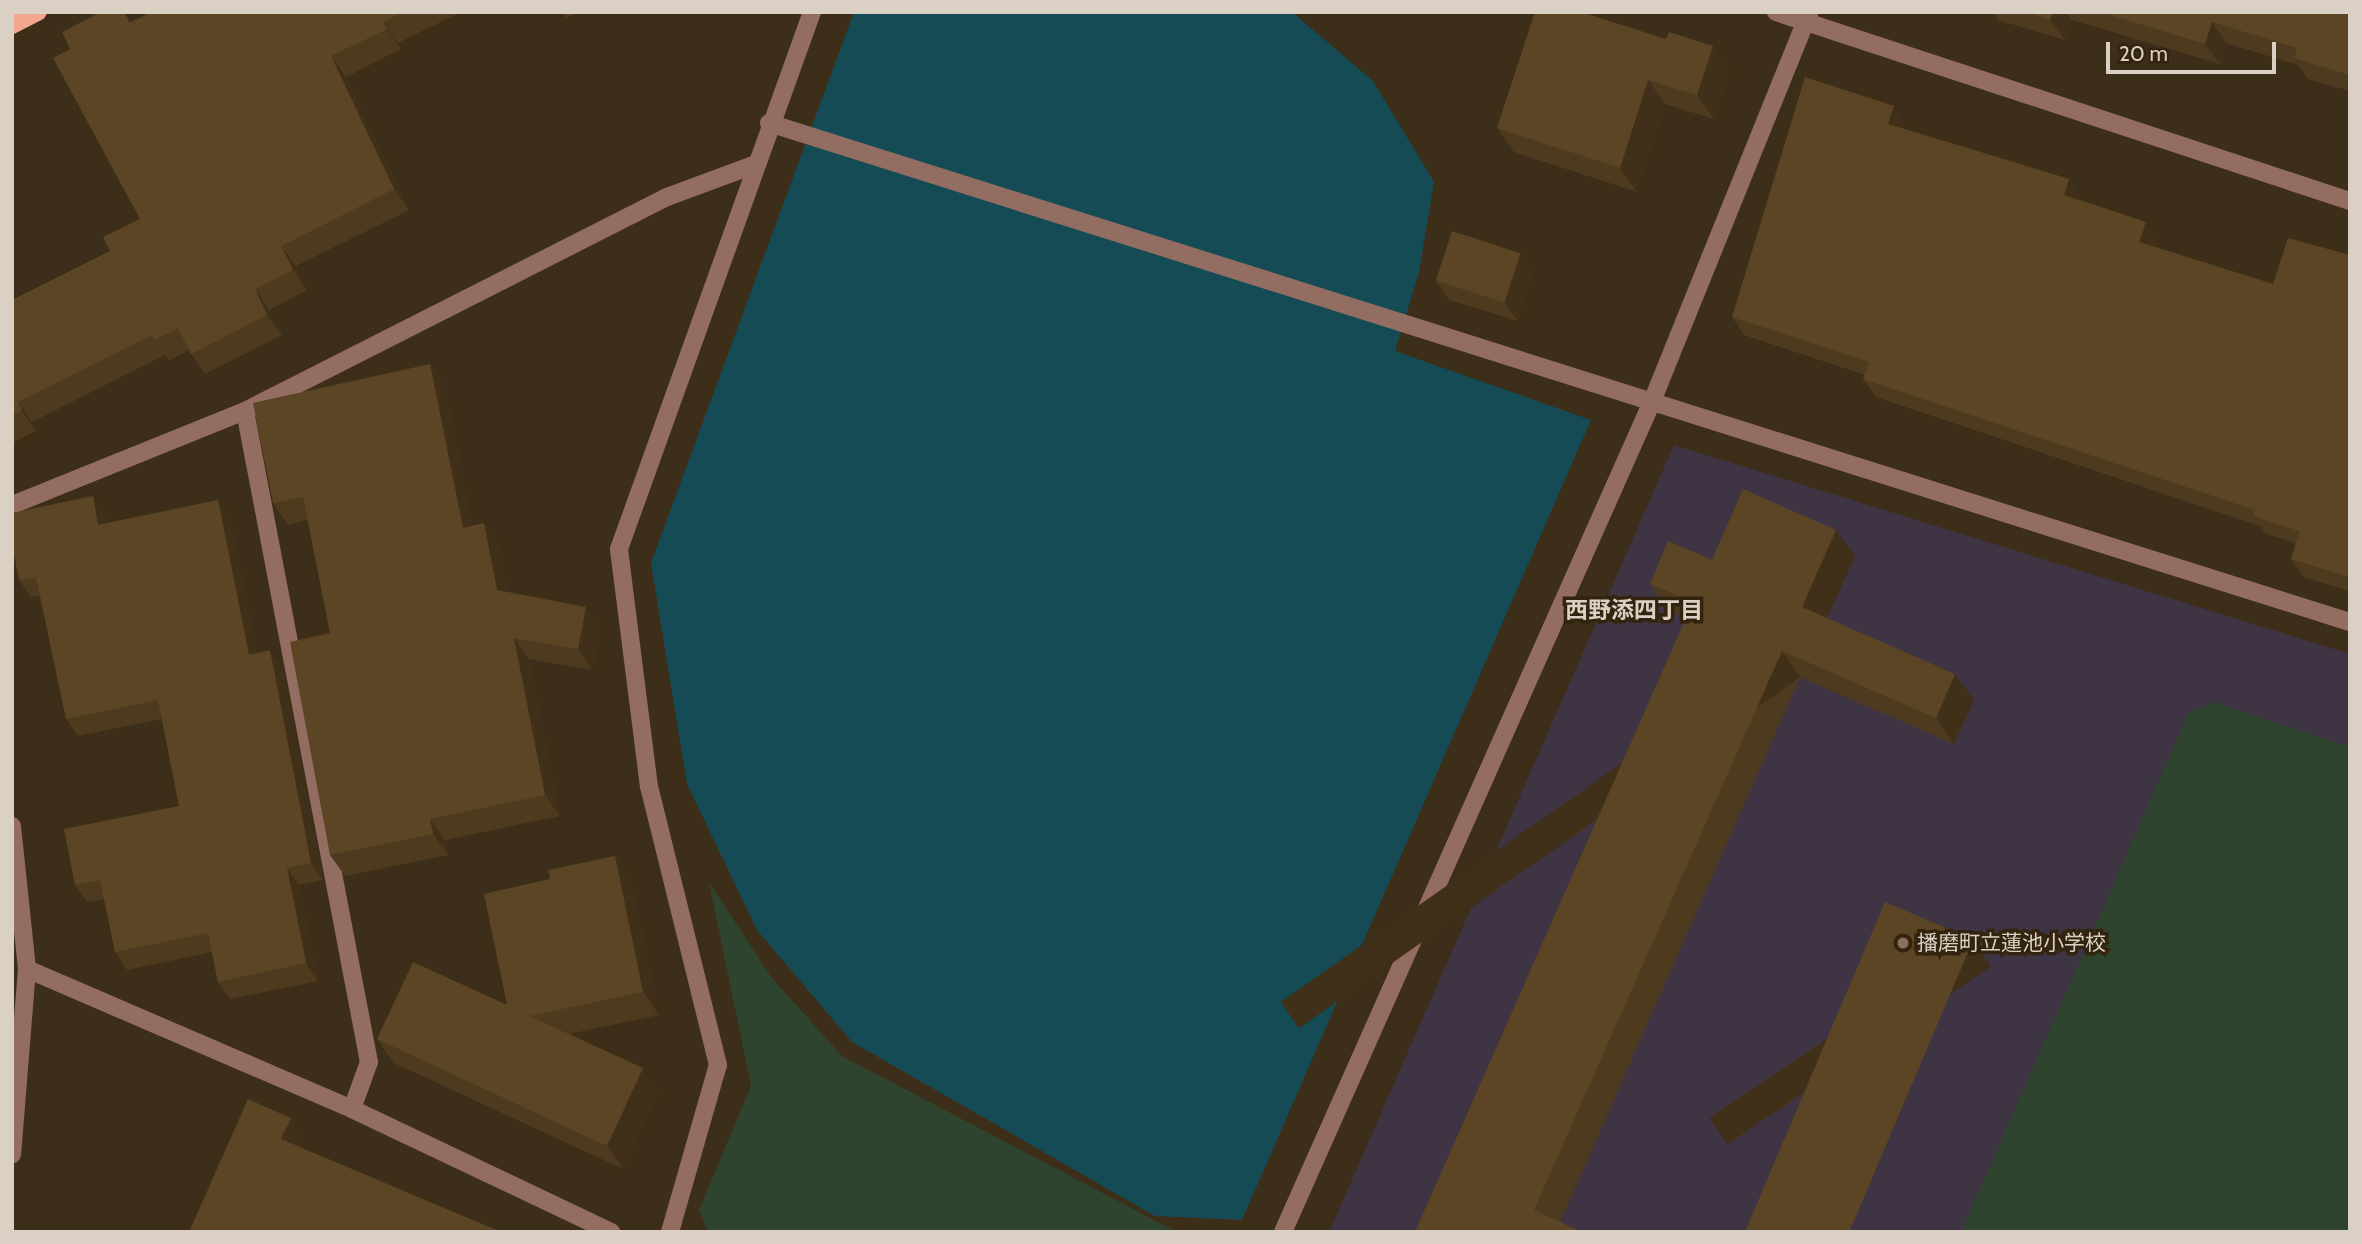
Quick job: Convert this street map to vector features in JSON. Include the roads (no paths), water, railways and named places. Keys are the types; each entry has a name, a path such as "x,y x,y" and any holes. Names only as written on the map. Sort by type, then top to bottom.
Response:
{"main road":[{"path":"12,26 38,12"}],"street":[{"path":"670,1232 718,1065 649,787 619,549 769,123 812,12"},
{"path":"1776,12 1808,17 2350,201"},
{"path":"1283,1232 1651,404 1808,17"},
{"path":"769,123 1426,333 2350,622"},
{"path":"12,505 244,411 667,197 756,164"},
{"path":"244,411 369,1062 352,1109"},
{"path":"12,826 26,969 12,1154"},
{"path":"26,969 352,1109 611,1232"}],"water":[{"path":"854,12 1292,12 1373,81 1434,182 1419,272 1395,351 1591,420 1242,1220 1155,1216 852,1042 757,930 687,784 651,563"}],"place":[{"name":"播磨町立蓮池小学校","path":"1903,943"}],"district":[{"name":"西野添四丁目","path":"1634,610"}]}
